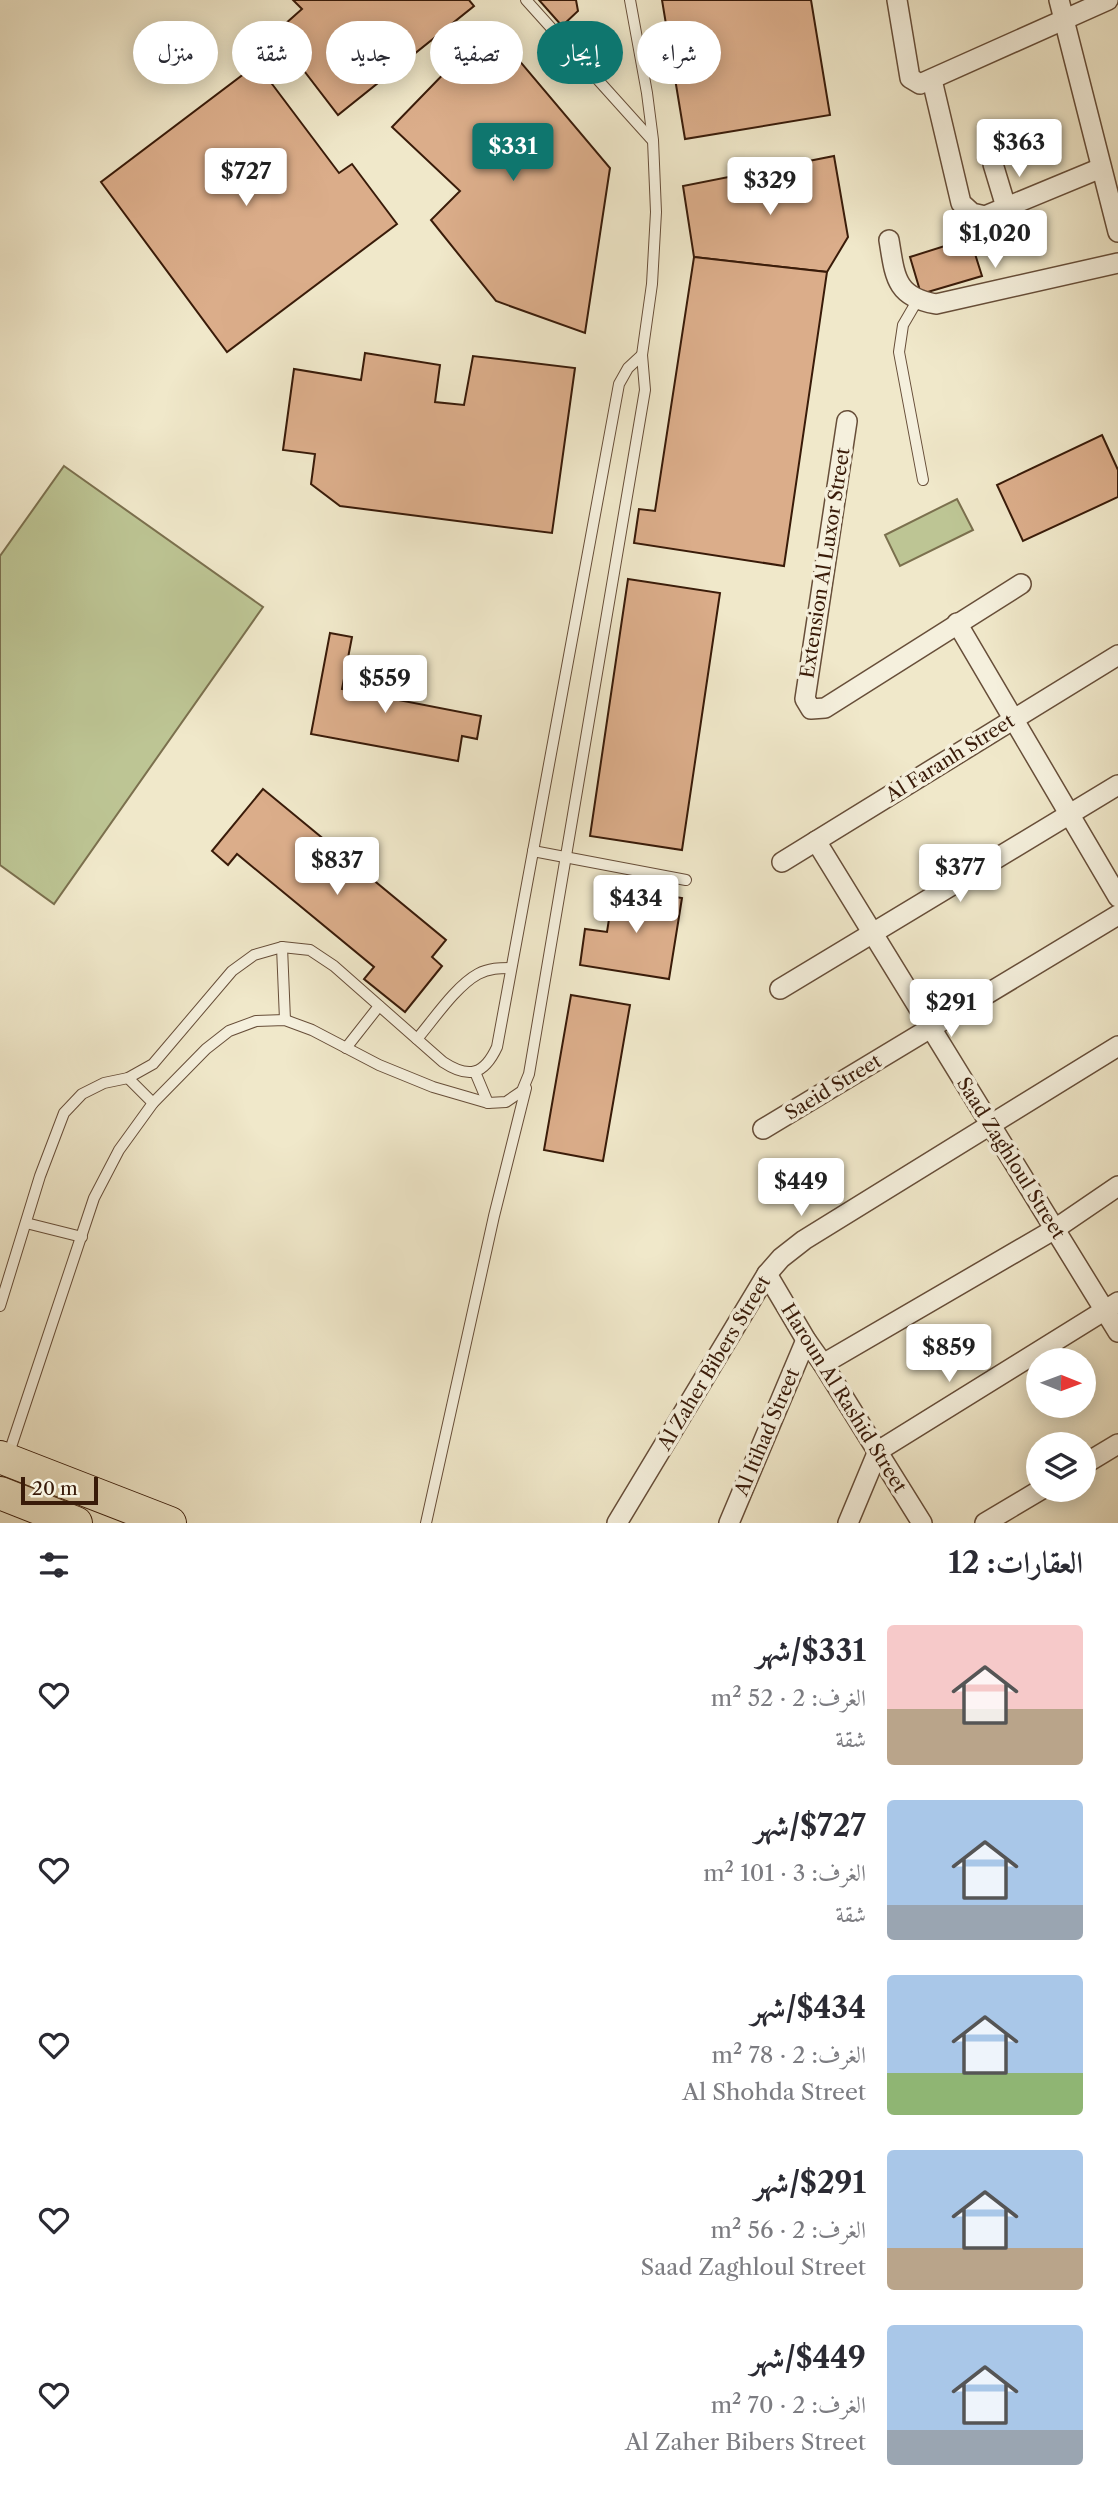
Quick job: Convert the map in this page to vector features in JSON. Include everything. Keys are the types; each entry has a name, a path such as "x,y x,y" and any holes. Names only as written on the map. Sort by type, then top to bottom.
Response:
{"main road":[{"path":"3,1458 170,1523"},
{"path":"0,1493 76,1523"}],"street":[{"path":"897,0 910,78 920,84 1108,0"},
{"path":"1059,0 1062,21 1117,227"},
{"path":"932,80 961,203 972,213 985,216 1101,168"},
{"path":"993,164 1006,207"},
{"path":"890,240 894,271 902,289 917,301 936,304 1118,263"},
{"name":"Extension Al Luxor Street","path":"847,421 804,699 811,709 825,708 1021,584"},
{"path":"957,623 1118,897"},
{"name":"Al Faranh Street","path":"782,862 1118,655"},
{"path":"780,989 1118,785"},
{"name":"Saad Zaghloul Street","path":"816,841 1055,1229 1111,1306 1118,1332"},
{"name":"Saeid Street","path":"763,1129 1118,915"},
{"name":"Al Zaher Bibers Street","path":"617,1523 767,1274 782,1258 804,1240 1118,1046"},
{"name":"Al Itihad Street","path":"823,1364 1055,1229 1118,1186"},
{"name":"Haroun Al Rashid Street","path":"767,1274 922,1523"},
{"path":"848,1523 878,1451 1111,1306"},
{"name":"Al Itihad Street","path":"729,1523 806,1340"},
{"path":"1096,1457 1118,1444"},
{"path":"985,1523 1026,1499"}],"lane":[{"path":"526,0 653,140"},
{"path":"426,1523 494,1216 529,1074 643,407 645,381 642,355 652,284 656,224 653,140 630,0"},
{"path":"917,301 903,325 899,352 923,480"},
{"path":"0,1306 40,1176 64,1113 82,1094 104,1083 128,1078 153,1064 232,971 254,955 282,947 310,950 334,966 443,1062 458,1072 475,1072 489,1063 497,1047 619,384 628,368 642,355"},
{"path":"533,851 686,880"},
{"path":"282,947 285,1020"},
{"path":"417,1039 468,981 480,972 511,968"},
{"path":"346,1048 379,1006"},
{"path":"3,1458 94,1198 119,1150 153,1103 206,1049 229,1031 256,1021 285,1020 379,1065 433,1087 488,1103 506,1102 522,1091 529,1074"},
{"path":"475,1072 488,1103"},
{"path":"128,1078 153,1103"},
{"path":"26,1223 82,1237"}],"green space":[{"path":"64,466 263,607 54,904 0,865 0,556"},
{"path":"957,499 973,530 900,566 885,535"}],"building":[{"path":"293,0 469,0 474,6 455,21 430,21 430,41 416,52 416,21 326,21 326,84 377,84 338,115 312,81 312,21 288,21 302,9"},
{"path":"539,0 576,0 578,11 567,21 558,21"},
{"path":"662,0 811,0 830,115 685,139 676,84 721,84 721,21 665,21"},
{"path":"523,65 610,168 585,333 496,301 431,220 460,191 392,127 434,84 523,84"},
{"path":"232,83 272,84 339,173 352,164 397,224 227,352 101,182"},
{"path":"834,156 848,237 827,272 694,257 683,186"},
{"path":"970,238 982,276 921,294 910,257"},
{"path":"694,257 827,272 784,566 634,543 639,509 655,511"},
{"path":"365,353 440,365 435,402 464,405 473,356 575,368 552,533 340,506 311,484 315,454 283,450 294,369 361,380"},
{"path":"1102,435 1118,470 1118,497 1023,541 997,485"},
{"path":"628,579 720,593 682,850 590,836"},
{"path":"330,633 352,637 342,689 481,716 477,739 462,736 458,761 311,734"},
{"path":"263,789 446,940 432,957 442,966 405,1012 364,979 374,967 237,854 228,865 212,851"},
{"path":"614,887 682,898 669,979 580,965 585,929 607,932"},
{"path":"571,995 630,1005 603,1161 544,1150"}]}
